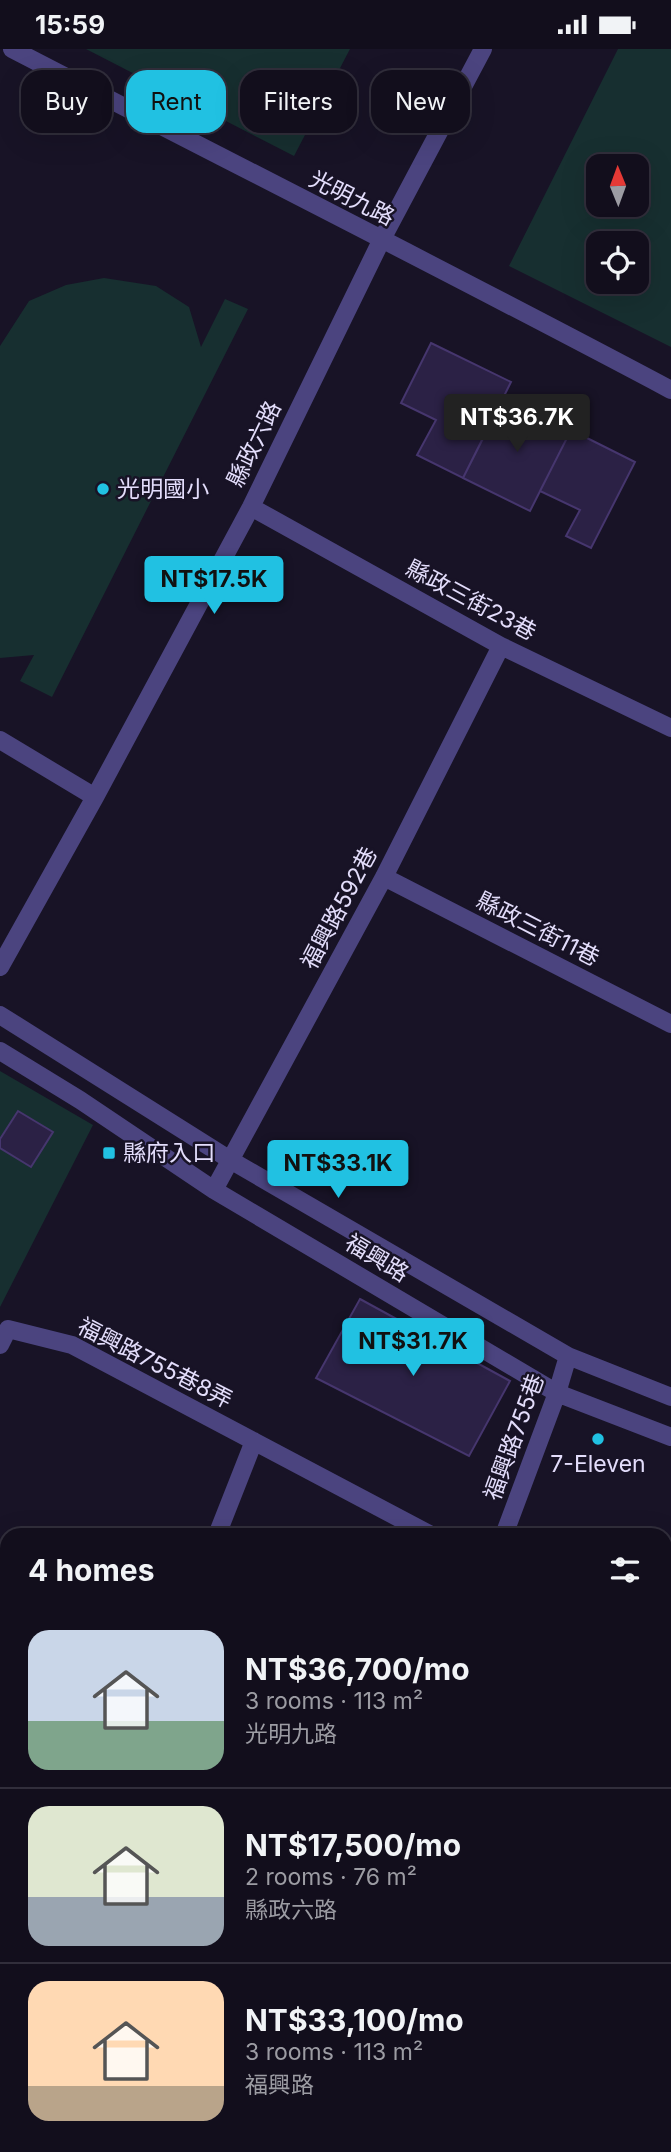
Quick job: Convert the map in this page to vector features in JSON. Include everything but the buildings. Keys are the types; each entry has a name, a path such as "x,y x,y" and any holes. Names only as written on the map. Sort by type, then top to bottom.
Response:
{"street":[{"name":"光明九路","path":"12,49 382,241 491,294 671,390"},
{"name":"縣政六路","path":"0,967 251,507 382,241 483,49"},
{"name":"縣政三街23巷","path":"251,507 501,646 671,728"},
{"name":"福興路592巷","path":"214,1190 384,877 501,646"},
{"path":"0,740 95,797"},
{"name":"縣政三街11巷","path":"384,877 671,1024"},
{"name":"福興路","path":"0,1015 232,1161 568,1356 671,1397"},
{"name":"福興路","path":"0,1051 214,1190 558,1393 671,1437"},
{"name":"福興路755巷8弄","path":"0,1345 8,1329 72,1345 418,1528"},
{"name":"福興路755巷","path":"507,1528 558,1393 568,1356"},
{"path":"220,1528 254,1441"}],"green space":[{"path":"86,49 350,49 339,70 240,70 240,128 226,121 226,70 127,70"},
{"path":"618,49 671,49 671,347 509,266"},
{"path":"249,133 306,133 294,156"},
{"path":"104,278 156,286 189,307 201,347 225,299 248,309 52,697 20,681 34,655 0,658 0,346 29,301 66,285"},
{"path":"0,1071 93,1125 0,1307"}],"place":[{"name":"光明國小","path":"103,489"},
{"name":"縣府入口","path":"109,1153"},
{"name":"7-Eleven","path":"598,1439"}]}
